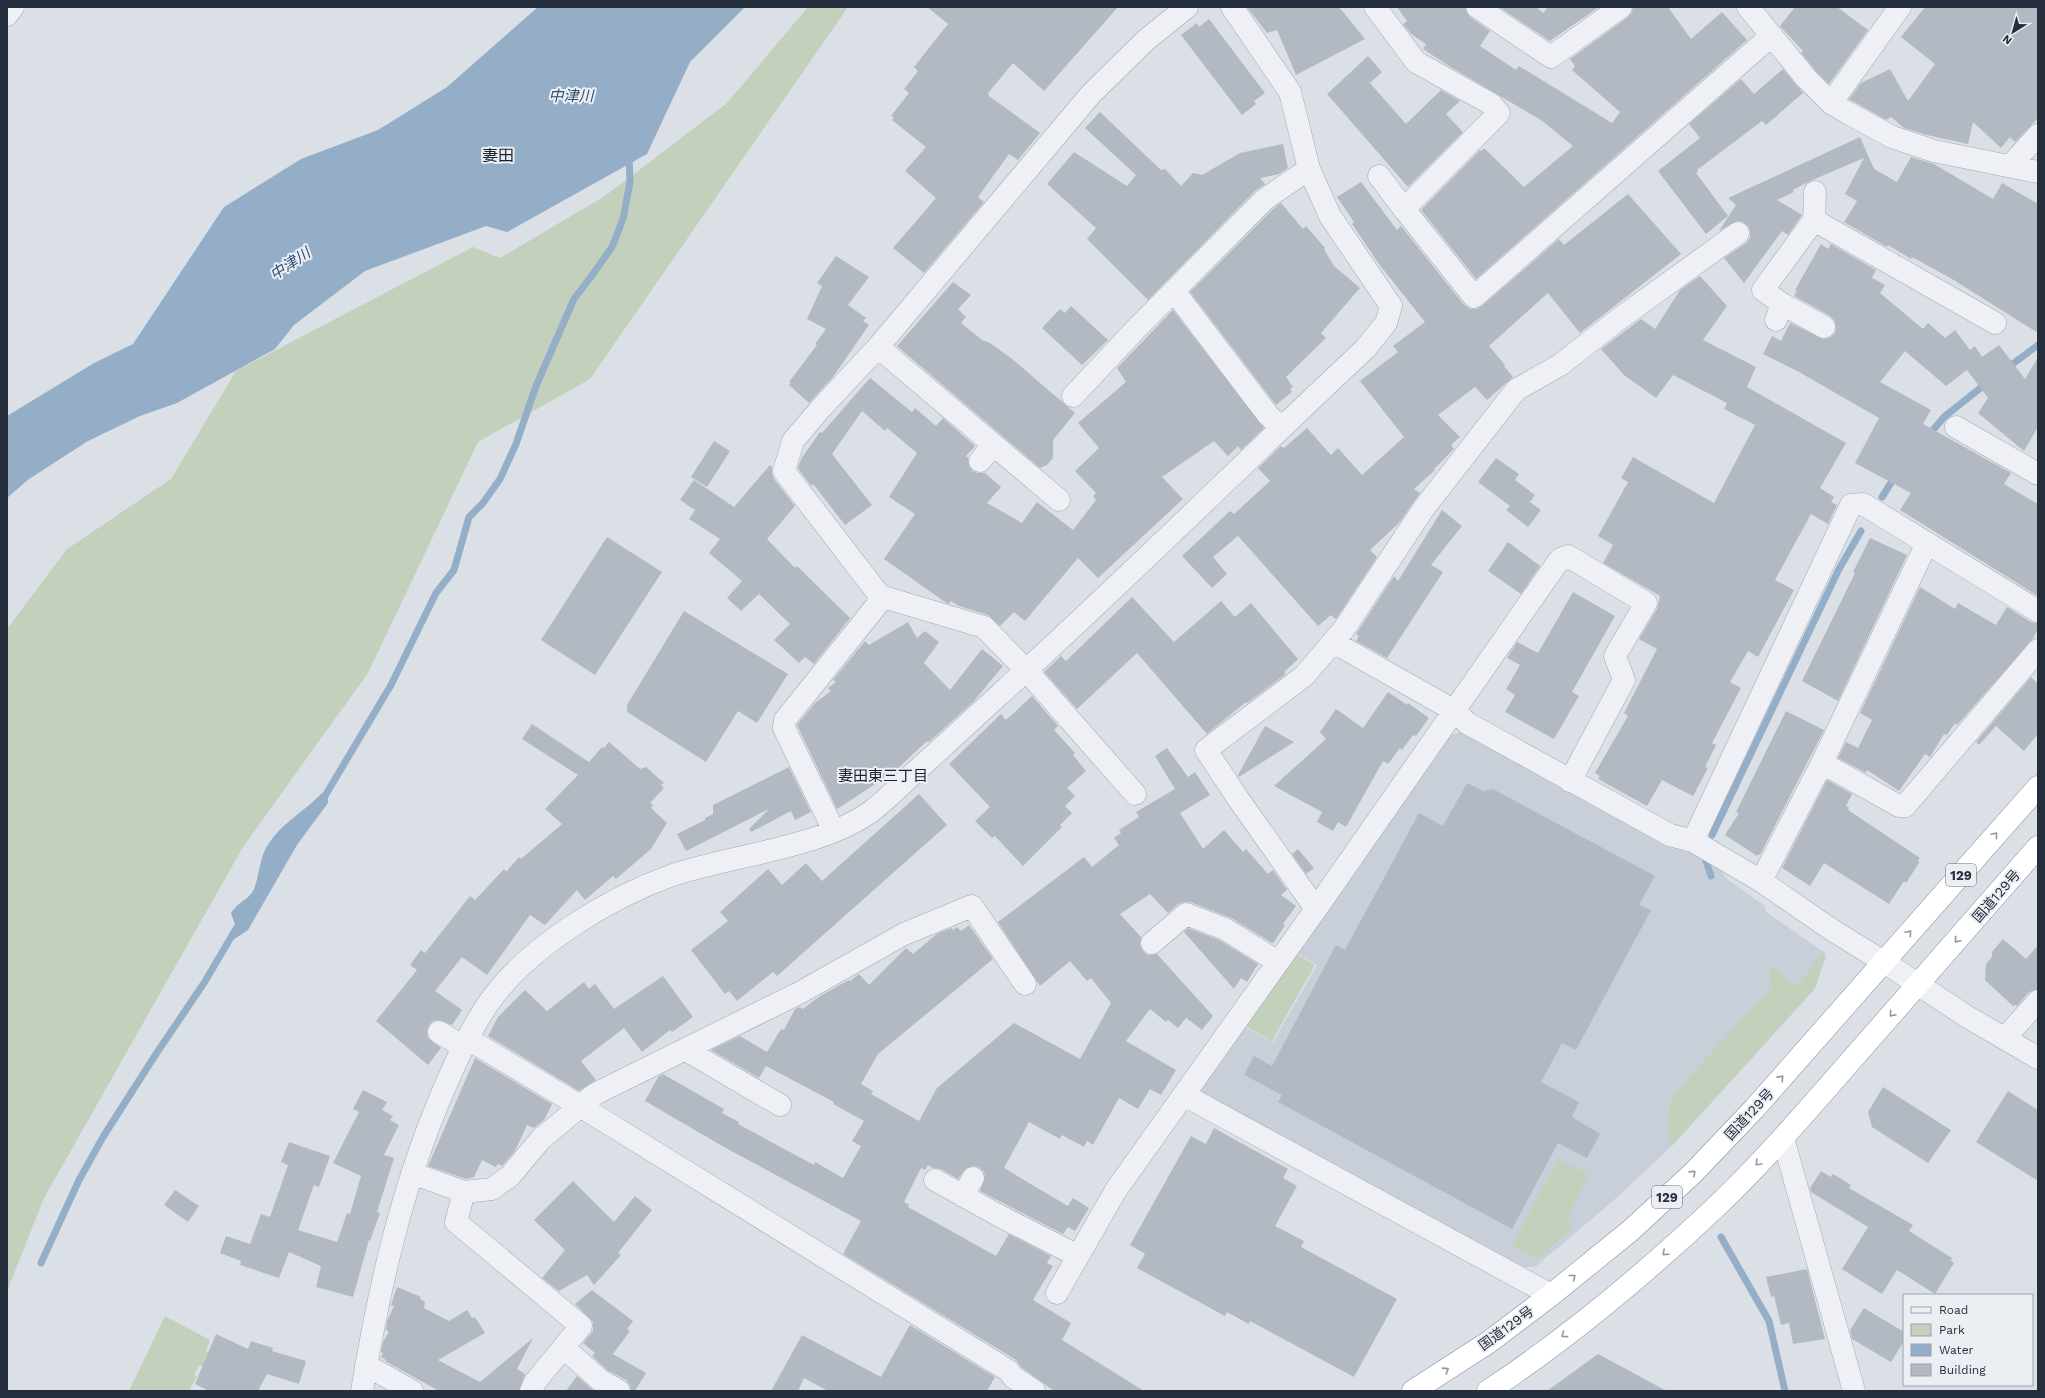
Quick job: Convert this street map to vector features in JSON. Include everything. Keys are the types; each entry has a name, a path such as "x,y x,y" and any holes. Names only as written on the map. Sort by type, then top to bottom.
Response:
{"highway":[{"name":"国道129号","path":"1413,1391 1489,1342 1551,1295 1630,1231 1693,1173 1754,1109 2038,787"},
{"name":"国道129号","path":"1488,1391 1514,1374 1574,1328 1654,1263 1719,1204 1783,1138 2038,847"}],"street":[{"path":"7,15 13,7"},
{"path":"1135,794 1026,670 984,627 880,596 784,471 793,441 821,408 878,347 1091,94 1146,40 1187,7"},
{"path":"362,1391 386,1260 412,1173 430,1122 466,1043 491,999 524,964 574,924 640,888 670,876 707,865 790,845 834,831 871,812 1026,670 1365,349 1386,323 1391,306 1330,216 1309,169 1290,92 1232,7"},
{"path":"1375,7 1416,62 1491,104 1499,113 1404,209"},
{"path":"1477,7 1551,58 1621,7"},
{"path":"1748,7 1806,78 1831,103 1892,137 1934,151 2038,172"},
{"path":"1831,103 1900,7"},
{"path":"1379,176 1474,297 1771,36"},
{"path":"2010,166 2038,135"},
{"path":"1073,396 1265,199 1309,169"},
{"path":"1815,192 1814,220 1763,290 1779,312 1824,327"},
{"path":"1814,220 1905,281 1995,323"},
{"path":"1316,909 1239,800 1206,750 1304,676 1344,629 1424,508 1516,390 1560,365 1619,319 1738,233"},
{"path":"1174,291 1268,415 1281,427"},
{"path":"878,347 987,453 1059,500"},
{"path":"1956,427 2036,468"},
{"path":"1693,841 1851,505 1863,504 2038,611"},
{"path":"1761,881 1822,763 1927,543"},
{"path":"1057,1293 1116,1190 1316,909 1560,559 1568,556 1646,603 1615,656 1624,680 1570,781"},
{"path":"834,831 784,728 785,720 877,605 880,596"},
{"path":"1333,642 1455,711 1467,724 1670,835 1693,841 1761,881 1832,930 1918,985 2038,1058"},
{"path":"1822,763 1899,806 1905,806 2038,650"},
{"path":"412,1173 464,1192 492,1189 510,1176 541,1139 595,1094 810,987 904,934 972,906 1025,984"},
{"path":"1152,943 1162,922 1186,914 1225,929 1278,962"},
{"path":"2005,1038 2038,1000"},
{"path":"439,1032 466,1043 580,1106 1009,1371 1013,1377 1034,1391"},
{"path":"686,1050 780,1105"},
{"path":"1184,1095 1551,1295"},
{"path":"1783,1138 1854,1391"},
{"path":"935,1180 968,1187 1078,1256"},
{"path":"464,1192 456,1222 581,1326 535,1382 531,1391"},
{"path":"564,1348 600,1380 619,1391"},
{"path":"366,1365 412,1391"}],"shaded area":[{"path":"1462,732 1666,846 1698,855 1717,866 1728,880 1765,906 1766,912 1825,953 1826,957 1815,989 1673,1145 1614,1200 1535,1267 1524,1267 1203,1096 1199,1083 1242,1026 1273,1042 1317,965 1296,953 1449,735"}],"green space":[{"path":"808,7 848,7 590,379 478,442 368,673 243,847 44,1198 7,1291 7,629 67,549 171,479 236,371 473,247 500,258 605,196 727,103"},
{"path":"1294,953 1315,965 1272,1041 1243,1025"},
{"path":"1822,953 1825,958 1814,989 1673,1144 1668,1134 1667,1120 1673,1095 1770,988 1770,965 1797,986"},
{"path":"1558,1159 1588,1174 1568,1218 1572,1228 1538,1259 1512,1246"},
{"path":"165,1316 210,1340 206,1351 209,1352 203,1367 199,1365 194,1375 197,1376 189,1391 129,1391"}],"water":[{"name":"中津川","path":"538,7 745,7 690,62 647,154 507,232 486,226 365,271 294,325 275,349 177,403 140,416 88,441 29,479 7,498 7,416 94,363 133,344 224,207 301,159 378,130 447,87"},
{"path":"322,793 328,794 328,803 297,845 248,930 233,940 236,927 231,913 249,896 254,889 261,860 269,843 287,823"}],"building":[{"path":"927,7 1118,7 1044,91 1013,63 988,93 989,96 1040,133 1018,160 1009,154 978,197 984,202 924,273 893,248 936,198 905,171 926,147 892,120 894,118 891,116 909,93 904,89 918,71 914,67 948,24"},
{"path":"1247,7 1339,7 1365,39 1296,75 1277,30 1267,33"},
{"path":"1397,7 1465,7 1470,17 1490,31 1480,46 1516,70 1519,66 1612,123 1620,112 1572,70 1575,66 1570,59 1628,17 1632,13 1633,7 1668,7 1691,39 1722,12 1747,40 1476,279 1421,210 1480,150 1482,151 1484,148 1524,187 1573,146 1541,120 1423,49 1426,44 1411,34 1403,24 1407,21"},
{"path":"1499,7 1536,7 1543,13 1548,7 1599,7 1550,41"},
{"path":"1795,7 1837,7 1868,30 1829,84 1815,70 1801,53 1803,51 1780,26"},
{"path":"1925,7 2038,7 2038,118 2015,142 2010,137 2001,148 1973,122 1968,144 1927,135 1904,128 1891,117 1886,120 1849,99 1861,83 1890,69 1908,101 1935,64 1901,37"},
{"path":"1209,19 1265,93 1254,101 1256,104 1242,115 1181,35 1197,23 1199,27"},
{"path":"1368,56 1382,72 1370,83 1406,124 1441,90 1460,101 1446,114 1463,132 1408,187 1327,94"},
{"path":"1783,69 1803,93 1766,125 1762,121 1697,170 1698,171 1696,173 1728,216 1706,234 1658,171 1700,138 1689,124 1741,79 1754,94"},
{"path":"1100,112 1161,170 1165,169 1181,186 1193,173 1202,175 1240,153 1283,144 1288,168 1279,174 1260,178 1265,184 1256,190 1148,300 1087,239 1096,228 1047,184 1074,152 1127,186 1136,175 1085,128"},
{"path":"1860,137 1874,169 1897,182 1911,157 1934,164 1993,199 2002,183 2038,204 2038,333 1952,279 1912,257 1911,259 1888,245 1887,247 1844,222 1857,201 1845,194 1864,158 1810,181 1793,190 1794,192 1777,200 1802,215 1788,235 1782,231 1744,283 1724,258 1746,243 1750,238 1750,231 1748,226 1743,222 1737,221 1719,231 1736,205 1728,198"},
{"path":"1361,182 1397,230 1401,226 1464,305 1470,309 1477,309 1482,306 1559,239 1564,245 1628,194 1681,254 1580,333 1548,293 1489,346 1513,377 1487,400 1475,387 1438,415 1460,437 1451,445 1454,449 1434,469 1435,470 1414,489 1420,493 1399,523 1370,550 1377,557 1336,619 1331,615 1318,626 1238,536 1213,557 1227,574 1212,588 1182,556 1230,511 1234,514 1270,481 1258,468 1281,446 1284,448 1307,428 1331,455 1338,448 1362,475 1404,437 1360,381 1398,352 1393,346 1425,322 1379,264 1352,224 1354,222 1337,197"},
{"path":"1281,203 1303,229 1306,226 1325,248 1324,249 1334,266 1360,288 1321,333 1326,338 1286,377 1293,387 1290,389 1292,392 1276,405 1190,292 1273,209"},
{"path":"1821,244 1828,249 1831,244 1876,270 1872,278 1885,285 1880,293 1923,329 1928,323 1945,338 1955,330 1970,350 1975,346 1982,357 1999,345 2025,379 2038,357 2038,427 2024,451 1978,413 1988,398 1967,370 1946,386 1905,351 1880,382 1931,410 1923,424 2011,473 2004,484 2038,504 2038,596 1900,510 1911,493 1855,463 1879,418 1799,372 1763,354 1772,336 1781,341 1790,323 1824,339 1831,337 1835,333 1836,326 1834,320 1830,316 1794,296 1797,291 1795,290"},
{"path":"836,256 869,277 848,305 866,318 863,321 869,325 833,377 809,403 789,385 791,382 789,382 817,345 815,344 826,329 807,319 822,286 817,283"},
{"path":"1700,276 1727,306 1703,340 1756,367 1747,387 1846,443 1820,488 1834,497 1831,502 1837,505 1828,524 1811,514 1775,580 1794,590 1758,657 1748,651 1730,682 1741,688 1712,743 1716,745 1705,767 1708,768 1693,796 1662,780 1647,806 1598,779 1600,776 1595,773 1628,716 1624,713 1657,649 1639,639 1657,609 1660,596 1603,563 1613,545 1598,536 1628,482 1621,478 1633,457 1714,503 1755,425 1724,409 1727,403 1673,375 1656,398 1624,375 1601,349 1641,319 1655,329 1680,290"},
{"path":"953,282 971,295 958,309 966,317 961,323 982,340 990,343 1011,358 1075,413 1053,440 1053,458 1047,465 1040,468 897,346"},
{"path":"1071,306 1108,340 1082,365 1042,328 1060,309 1065,313"},
{"path":"1173,310 1264,428 1241,450 1238,446 1228,456 1214,441 1162,477 1183,499 1098,578 1078,558 1025,621 1014,612 1000,626 988,615 959,606 951,601 949,604 884,559 915,514 889,497 917,453 887,428 885,431 862,411 832,454 872,505 845,525 813,484 811,486 798,468 801,459 820,432 822,433 870,378 912,412 915,408 936,426 943,418 975,446 966,456 972,471 985,473 1001,487 987,503 1022,523 1037,502 1073,530 1096,500 1093,496 1096,493 1075,471 1099,448 1078,423 1126,382 1117,368"},
{"path":"714,441 730,451 707,487 691,477"},
{"path":"1496,458 1519,474 1515,480 1535,495 1530,502 1541,510 1528,527 1506,510 1510,506 1478,482"},
{"path":"770,465 772,467 774,479 795,506 767,539 795,568 797,566 850,618 814,664 805,657 799,663 774,640 790,624 759,594 741,611 727,598 742,581 709,553 720,539 689,519 695,510 680,500 694,480 734,507"},
{"path":"1442,510 1462,526 1431,565 1443,572 1387,658 1356,641 1359,636 1356,634 1394,576 1398,581"},
{"path":"607,537 662,572 595,675 541,640"},
{"path":"1870,538 1907,555 1838,701 1802,681 1855,573 1853,572"},
{"path":"1508,542 1540,566 1521,594 1488,571"},
{"path":"1920,587 1955,609 1958,603 1996,625 2007,607 2031,622 2038,623 2038,629 2032,640 1957,725 1955,723 1947,735 1944,734 1930,757 1925,754 1899,791 1867,770 1866,773 1838,758 1846,742 1858,748 1872,720 1860,713"},
{"path":"1573,592 1615,616 1572,692 1579,696 1554,739 1505,712 1515,695 1506,689 1520,665 1507,658 1517,642 1538,653"},
{"path":"1132,597 1174,642 1221,601 1235,617 1251,603 1298,659 1284,672 1286,674 1247,703 1246,702 1207,734 1137,653 1077,709 1044,672 1061,656 1066,661"},
{"path":"684,611 788,674 757,723 738,711 706,762 627,712 627,705"},
{"path":"908,622 917,638 925,631 939,642 924,663 950,690 982,649 1003,666 974,701 929,742 927,741 894,772 837,809 797,725 815,703 831,691 828,688 836,682 833,680 865,641 869,645"},
{"path":"2031,677 2038,684 2038,734 2024,751 1996,726 1979,745 1976,742"},
{"path":"1388,692 1407,705 1408,703 1429,718 1416,736 1413,735 1402,750 1400,748 1388,764 1383,761 1346,827 1338,822 1333,831 1317,822 1322,812 1274,786 1326,739 1320,732 1336,709 1363,728"},
{"path":"1032,696 1058,726 1054,730 1075,753 1073,755 1086,771 1067,788 1075,796 1065,806 1072,813 1060,825 1062,827 1023,866 995,836 992,838 975,821 990,807 949,764 1001,714 1006,720"},
{"path":"1786,711 1824,730 1760,855 1758,854 1757,856 1725,835 1739,813 1736,812"},
{"path":"532,724 589,762 602,747 604,748 609,742 640,769 646,767 664,783 661,785 664,788 650,803 653,805 651,808 667,823 651,849 616,879 613,876 585,900 577,890 545,925 530,915 487,975 462,957 435,991 462,1010 452,1025 439,1020 433,1021 429,1025 427,1031 428,1038 441,1048 428,1065 376,1021 417,970 410,965 421,950 425,953 470,896 475,900 504,869 506,872 519,857 521,859 562,824 545,809 578,775 522,739"},
{"path":"1265,726 1294,742 1239,777 1238,775"},
{"path":"1167,748 1188,777 1195,772 1210,795 1180,813 1203,849 1224,830 1243,852 1246,849 1268,874 1273,870 1287,890 1281,895 1296,906 1283,924 1285,925 1272,943 1231,918 1190,902 1178,904 1168,913 1150,894 1120,914 1141,937 1140,945 1143,951 1148,955 1157,954 1213,1016 1202,1030 1186,1018 1178,1028 1168,1020 1166,1022 1150,1009 1126,1041 1176,1070 1161,1095 1150,1089 1138,1109 1119,1098 1093,1145 1087,1141 1084,1147 1062,1135 1060,1139 1029,1122 1004,1168 1068,1206 1073,1198 1089,1208 1075,1231 1068,1227 1063,1234 980,1191 985,1177 984,1172 979,1167 973,1166 966,1168 958,1179 941,1169 933,1168 928,1165 925,1170 921,1168 904,1202 909,1205 908,1207 996,1256 1009,1234 1051,1256 1047,1263 1053,1266 1033,1300 1071,1323 1062,1340 1144,1391 1054,1391 1022,1368 1016,1360 843,1254 861,1221 724,1147 645,1101 658,1077 663,1074 724,1109 722,1113 739,1122 738,1124 814,1165 815,1162 843,1178 861,1146 852,1141 864,1121 833,1104 834,1102 766,1066 759,1078 711,1050 740,1036 767,1052 781,1029 784,1030 795,1009 799,1007 803,1009 820,996 849,980 850,981 859,974 869,985 906,948 913,954 938,933 952,928 953,930 957,927 961,931 969,925 993,959 878,1054 861,1084 873,1091 871,1094 919,1121 937,1088 1014,1023 1080,1059 1111,1003 1091,978 1087,981 1070,961 1040,986 998,922 1084,857 1092,867 1119,845 1114,838 1121,833 1119,830 1139,817 1136,812 1175,789 1155,756"},
{"path":"789,767 811,812 795,820 791,811 751,832 749,829 769,809 686,851 677,834 705,820 705,818 713,814 713,805"},
{"path":"1827,780 1852,794 1846,806 1849,808 1848,810 1920,858 1918,861 1919,863 1906,883 1904,881 1889,904 1824,863 1810,886 1782,868"},
{"path":"1467,783 1483,791 1493,789 1655,876 1639,905 1651,910 1576,1050 1562,1043 1541,1082 1579,1102 1572,1117 1600,1134 1587,1158 1558,1143 1512,1229 1278,1102 1282,1095 1244,1075 1254,1056 1272,1066 1336,945 1345,950 1419,813 1443,826"},
{"path":"919,794 947,825 777,976 773,972 737,1001 729,991 725,994 691,950 728,921 720,912 768,869 782,885 806,863 822,881"},
{"path":"1298,849 1314,868 1306,874 1292,854"},
{"path":"1188,928 1219,940 1258,964 1247,982 1241,978 1234,989 1184,932"},
{"path":"2003,939 2026,959 2038,945 2038,989 2029,992 2017,1006 2013,1006 1985,980 1986,964 1992,957 1992,952"},
{"path":"663,976 693,1017 672,1032 670,1030 642,1052 624,1028 581,1061 596,1080 579,1091 488,1036 498,1017 525,990 547,1011 584,982 589,989 595,984 614,1009"},
{"path":"475,1058 552,1104 544,1120 534,1128 527,1125 515,1151 502,1166 498,1164 496,1167 482,1160 474,1177 466,1179 428,1166"},
{"path":"1883,1087 1951,1130 1928,1163 1872,1127 1868,1112"},
{"path":"363,1090 387,1102 382,1110 393,1116 390,1120 399,1125 384,1155 394,1158 377,1212 380,1213 370,1241 369,1240 353,1297 316,1287 321,1266 289,1252 279,1278 240,1265 241,1261 220,1253 226,1236 250,1244 261,1214 270,1217 288,1165 281,1162 289,1142 330,1156 319,1187 314,1185 298,1230 337,1242 347,1213 350,1214 361,1176 333,1163 359,1112 353,1109"},
{"path":"2008,1091 2038,1110 2038,1181 1976,1142"},
{"path":"1214,1128 1288,1169 1283,1178 1297,1186 1275,1226 1304,1241 1301,1247 1397,1299 1354,1377 1250,1321 1249,1324 1227,1312 1225,1316 1137,1268 1145,1254 1130,1245 1191,1136 1206,1144"},
{"path":"1821,1171 1831,1177 1833,1174 1851,1185 1849,1188 1913,1225 1909,1231 1952,1258 1951,1261 1954,1263 1935,1294 1897,1270 1882,1294 1842,1269 1868,1227 1811,1192 1810,1188"},
{"path":"573,1181 614,1222 635,1196 652,1210 618,1253 621,1255 594,1285 587,1275 559,1291 542,1278 565,1250 534,1220"},
{"path":"175,1190 199,1206 188,1222 164,1205"},
{"path":"1807,1269 1825,1339 1793,1344 1789,1323 1781,1325 1774,1296 1771,1297 1766,1277"},
{"path":"397,1287 421,1297 420,1299 425,1302 424,1308 449,1321 467,1310 472,1318 475,1317 485,1333 438,1360 480,1382 533,1338 517,1369 525,1374 519,1391 439,1391 385,1361 386,1360 381,1357 383,1353 381,1352 383,1342 389,1332 386,1330 387,1321 394,1306 391,1305"},
{"path":"592,1290 633,1321 627,1329 630,1331 613,1354 646,1373 635,1391 631,1391 630,1385 626,1380 607,1370 592,1356 595,1353 583,1343 593,1331 593,1322 575,1304"},
{"path":"1864,1308 1903,1331 1903,1343 1891,1362 1852,1339 1850,1330"},
{"path":"910,1325 995,1377 987,1391 828,1391 804,1378 798,1391 771,1391 802,1335 881,1377"},
{"path":"216,1334 248,1349 251,1341 273,1348 272,1351 306,1361 299,1384 267,1374 258,1391 209,1391 195,1384"},
{"path":"1598,1354 1667,1391 1547,1391"},
{"path":"577,1376 592,1389 594,1391 566,1391"}],"waterway":[{"path":"322,801 391,685 436,593 454,570 469,517 483,503 500,479 516,444 536,386 574,299 612,247 623,219 630,182 629,154"},
{"path":"2006,369 2038,345"},
{"path":"1928,436 1944,417 1988,382"},
{"path":"1882,497 1896,475"},
{"path":"1712,835 1839,569 1861,531"},
{"path":"1706,861 1711,876"},
{"path":"41,1263 79,1180 103,1137 154,1057 204,983 240,922"},
{"path":"1721,1237 1769,1321 1785,1391"}],"district":[{"name":"妻田","path":"498,155"},
{"name":"妻田東三丁目","path":"883,776"}]}
